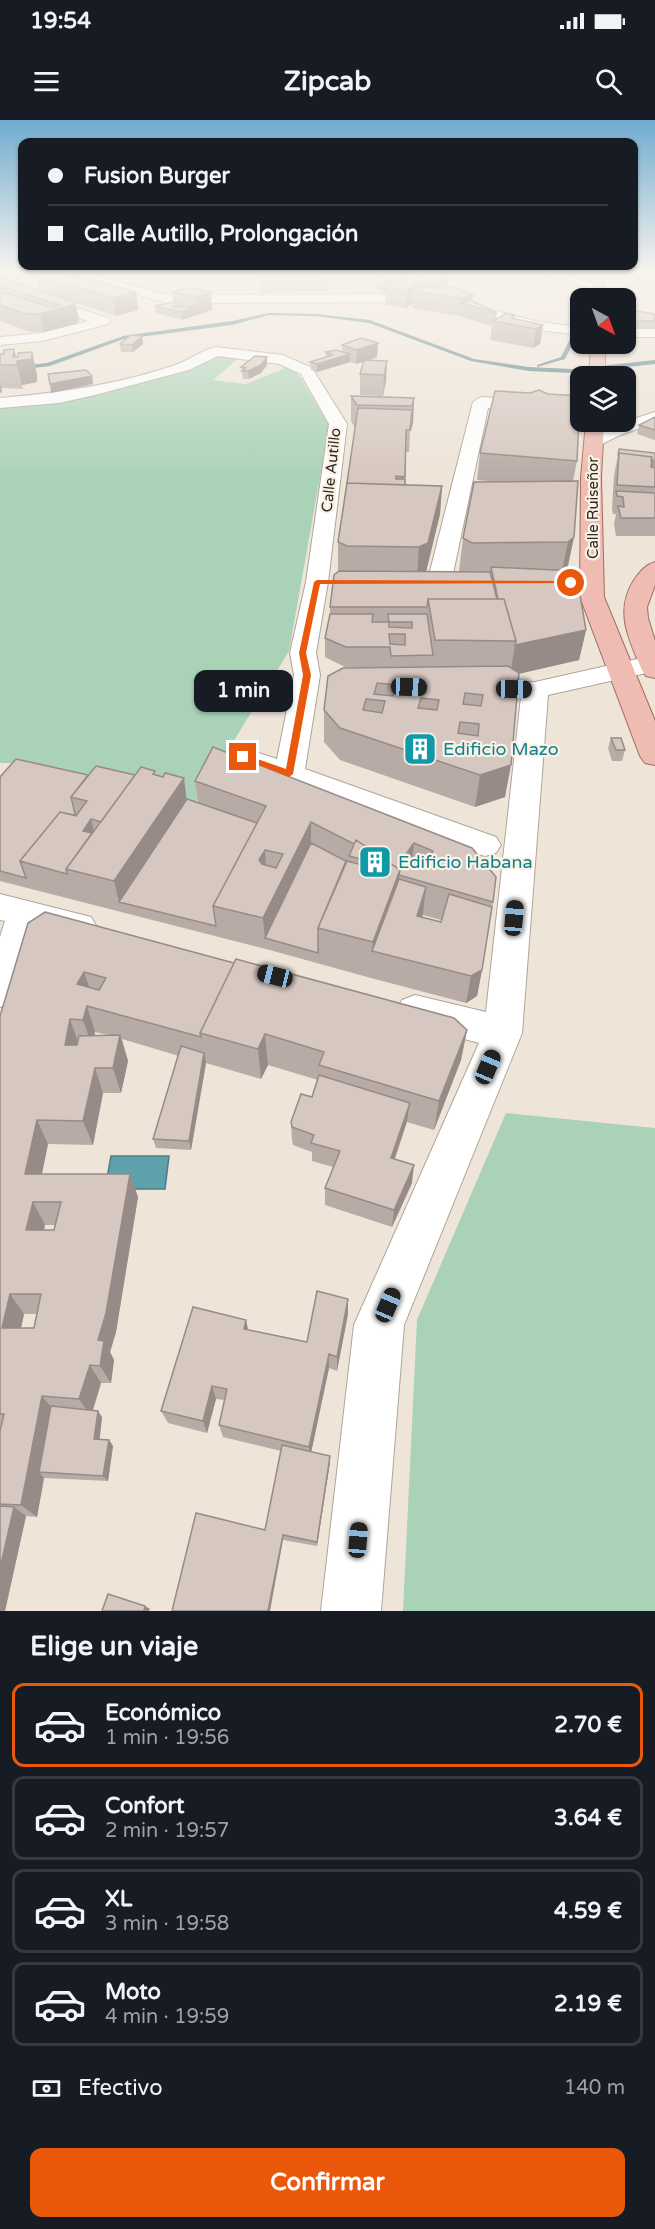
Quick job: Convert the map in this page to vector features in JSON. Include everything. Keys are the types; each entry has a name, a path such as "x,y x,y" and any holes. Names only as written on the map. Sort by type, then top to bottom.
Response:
{"main road":[{"name":"Calle Ruiseñor","path":"595,432 591,477 592,597 655,756"},
{"path":"654,666 636,624 634,603 640,585 655,568"}],"street":[{"name":"Calle Autillo","path":"0,403 59,398 95,390 184,368 216,351 283,360 307,370 338,424 328,582 303,653 319,677 289,774"},
{"path":"462,583 428,583 481,402 570,408"},
{"name":"Calle Ruiseñor","path":"636,423 655,417"},
{"path":"569,583 593,583"},
{"path":"490,689 535,690 620,670 654,666"},
{"path":"351,1611 379,1325 503,1032 535,690"},
{"path":"243,757 485,845"},
{"path":"0,992 12,911 116,936"},
{"path":"378,1001 503,1032"}],"green space":[{"path":"218,354 241,356 213,380 246,384 290,366 301,378 329,426 289,651 193,807 22,763 0,763 0,407 52,403 155,380"},
{"path":"506,1113 655,1128 655,1611 403,1611 417,1320"}],"water":[{"path":"111,1156 169,1156 165,1189 105,1189"}],"building":[{"path":"124,341 137,341 132,345 120,344"},
{"path":"354,341 378,343 357,350 342,345"},
{"path":"14,349 13,357 18,357 18,353 32,352 32,359 17,361 17,365 0,365 0,354 4,354 4,350"},
{"path":"336,350 350,354 317,364 310,362 333,355 326,352"},
{"path":"255,356 267,357 261,365 248,371 242,371 246,368 241,367"},
{"path":"364,360 387,361 384,375 360,374"},
{"path":"86,370 92,376 50,384 48,374"},
{"path":"539,390 548,394 570,395 570,432 578,432 577,461 480,453 495,391 530,393"},
{"path":"351,396 414,398 412,406 357,405"},
{"path":"358,408 412,410 410,430 406,430 405,477 396,476 396,479 405,479 405,485 347,483"},
{"path":"655,417 655,430 639,425"},
{"path":"619,449 655,453 655,468 651,467 653,466 652,457 619,453 619,456 618,455"},
{"path":"619,453 652,457 651,467 655,468 655,487 617,485"},
{"path":"578,481 574,537 568,542 472,543 463,538 474,482"},
{"path":"347,483 442,486 428,543 419,547 347,546 338,542"},
{"path":"616,491 655,493 655,518 621,518 618,506 624,507 623,497 617,496"},
{"path":"491,567 576,571 586,630 515,645 516,641 504,599 498,599"},
{"path":"339,571 490,572 497,599 428,599 427,607 330,607 334,575"},
{"path":"428,599 504,599 516,641 435,640"},
{"path":"330,614 373,614 372,622 389,622 388,614 427,614 433,655 391,656 390,647 346,647 325,638","holes":["389,622 412,622 412,628 389,627","389,634 405,634 405,645 390,644"]},
{"path":"508,666 519,673 511,765 480,775 340,728 324,710 328,676 343,668","holes":["377,683 396,685 393,696 374,694","465,693 483,695 481,706 463,704","421,698 439,700 437,710 418,708","366,699 385,701 382,713 363,710","460,722 479,724 478,736 458,733"]},
{"path":"611,738 621,738 625,750 616,750"},
{"path":"213,747 472,848 496,877 493,902 399,875 400,870 384,859 382,863 374,857 374,852 356,840 354,844 311,822 263,918 213,906 266,806 195,781","holes":["414,843 433,851 423,865 404,857","265,850 283,854 276,868 262,864 259,860"]},
{"path":"16,759 88,775 71,797 75,814 60,812 20,861 26,878 0,871 0,777"},
{"path":"96,766 135,775 101,822 91,819 83,831 92,833 66,869 67,874 20,861 60,812 76,816 87,801 71,797"},
{"path":"141,767 155,771 153,774 163,777 165,773 184,778 114,881 66,869"},
{"path":"187,799 257,823 213,906 216,926 119,902"},
{"path":"356,840 374,852 365,875 377,877 384,859 400,870 373,942 318,928 347,861 362,865 365,860 349,856"},
{"path":"311,843 346,861 318,928 318,953 265,938"},
{"path":"399,879 426,887 417,916 441,922 449,894 492,907 482,970 471,976 372,951"},
{"path":"45,912 234,963 200,1033 201,1037 87,1006 83,1020 70,1019 65,1045 77,1045 79,1036 120,1035 113,1068 95,1068 83,1121 37,1120 25,1174 130,1174 106,1313 98,1340 104,1341 100,1366 90,1365 79,1399 42,1396 21,1505 0,1504 0,1431 4,1414 0,1414 0,1016 28,923","holes":["84,972 106,978 99,990 77,984","33,1202 61,1202 54,1230 26,1230","10,1294 41,1294 34,1328 2,1328"]},
{"path":"236,959 454,1018 467,1030 439,1101 319,1065 324,1052 265,1034 258,1049 200,1033"},
{"path":"181,1046 204,1053 189,1141 153,1139"},
{"path":"319,1075 410,1103 391,1158 414,1165 394,1210 325,1188 340,1151 311,1143 314,1135 292,1127 291,1122 301,1094 312,1097"},
{"path":"317,1291 348,1299 337,1357 329,1354 309,1447 219,1425 227,1389 212,1386 203,1421 161,1411 193,1307 246,1320 244,1329 307,1342"},
{"path":"51,1406 98,1411 94,1439 109,1440 103,1476 39,1472"},
{"path":"282,1445 330,1456 317,1542 283,1535 268,1611 172,1611 196,1513 265,1530"},
{"path":"0,1506 14,1507 0,1568"},
{"path":"108,1594 145,1606 144,1611 102,1611"}],"waterway":[{"path":"0,370 48,365 116,341"},
{"path":"420,341 473,360 529,369 572,371 655,362"},
{"path":"539,366 563,358 570,344"}],"place":[{"name":"Edificio Mazo","path":"420,749"},
{"name":"Edificio Habana","path":"375,862"}],"route":[{"path":"243,757 289,774 307,675 303,653 317,582 571,583"}]}
